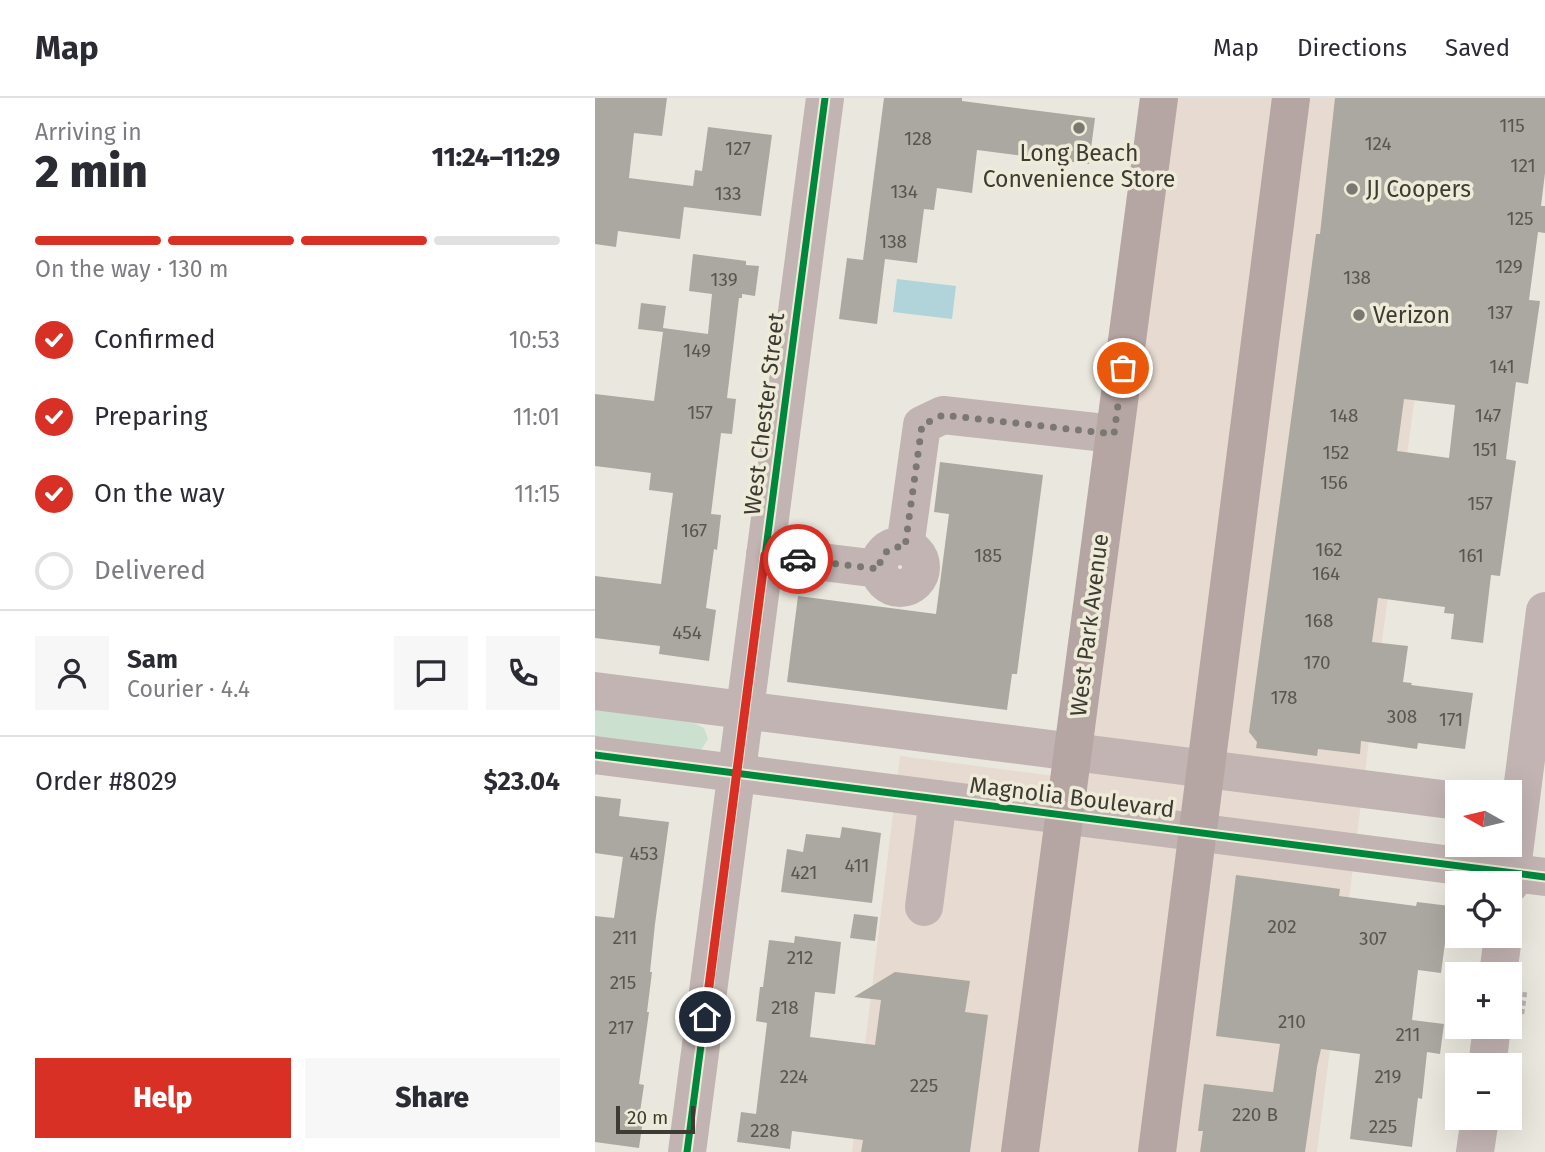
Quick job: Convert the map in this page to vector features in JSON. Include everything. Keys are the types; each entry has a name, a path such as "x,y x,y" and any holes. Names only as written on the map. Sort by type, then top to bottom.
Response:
{"highway":[{"name":"West Park Avenue","path":"1020,1152 1159,98"},
{"path":"1157,1152 1291,98"}],"street":[{"name":"West Chester Street","path":"687,1152 825,98"},
{"path":"765,555 892,558 922,425 943,415 1114,434"},
{"path":"1522,878 1525,809 1545,611"},
{"name":"Magnolia Boulevard","path":"595,691 1445,799"},
{"name":"Magnolia Boulevard","path":"595,755 1197,832 1473,871"},
{"path":"924,907 938,799"},
{"path":"1475,1152 1478,1130"}],"shaded area":[{"path":"1152,98 1455,98 1376,685 1317,1152 852,1152 900,756 1062,777"}],"green space":[{"path":"595,710 694,723 704,728 708,739 701,750 595,740"}],"water":[{"path":"897,279 956,286 952,319 893,312"}],"building":[{"path":"595,98 667,98 662,136 634,133 629,178 693,186 695,170 702,171 708,127 772,135 761,216 684,207 680,239 618,231 616,247 595,244"},
{"path":"884,98 962,98 962,101 1095,118 1089,164 977,150 972,193 937,188 934,210 924,209 917,263 885,259 877,324 839,319 847,258 863,260"},
{"path":"1335,98 1545,98 1545,173 1541,206 1545,206 1545,233 1538,232 1529,300 1540,301 1528,384 1516,382 1506,459 1516,461 1500,576 1491,575 1483,643 1451,639 1454,614 1444,613 1445,607 1378,598 1372,642 1408,646 1403,682 1473,693 1465,749 1418,743 1417,749 1361,741 1360,754 1318,749 1317,756 1256,748 1257,742 1249,732 1316,234 1320,234","holes":["1404,399 1455,405 1449,458 1397,451"]},
{"path":"693,254 746,261 746,265 759,266 755,296 742,294 742,298 739,298 727,398 736,399 732,434 721,433 711,514 721,515 706,608 716,610 709,661 659,654 660,646 595,638 595,576 661,584 673,493 649,490 651,473 595,466 595,394 654,401 663,332 638,329 641,303 666,306 663,328 708,334 712,294 689,291"},
{"path":"940,462 1043,475 1017,674 1012,674 1007,710 787,682 798,596 936,614 949,514 934,512"},
{"path":"595,796 621,799 619,816 669,822 655,924 649,1012 639,1084 644,1085 640,1112 644,1113 639,1148 595,1142 595,916 614,918 623,857 595,853"},
{"path":"842,827 881,833 872,903 781,892 787,849 803,852 806,834 840,838"},
{"path":"1236,875 1340,889 1339,896 1416,906 1417,902 1445,905 1445,943 1441,973 1418,970 1412,1020 1444,1024 1440,1054 1427,1052 1422,1099 1418,1098 1412,1147 1350,1139 1360,1054 1321,1049 1305,1152 1200,1152 1203,1131 1198,1131 1204,1084 1273,1092 1280,1044 1216,1036"},
{"path":"854,914 878,917 875,941 850,938"},
{"path":"795,936 841,942 835,994 815,992 810,1037 875,1045 881,1000 854,997 895,972 970,981 965,1012 988,1015 970,1152 861,1152 863,1140 792,1131 790,1149 737,1142 741,1112 756,1114 767,1023 756,1021 769,940 794,943"}],"cycle path":[{"path":"687,1152 825,98"},
{"path":"595,755 1545,877"}],"way so far":[{"path":"798,559 879,569 879,562 887,551 899,546 905,547 922,425 943,415 1114,434 1123,368"}],"place":[{"name":"Long Beach Convenience Store","path":"1079,128"},
{"name":"JJ Coopers","path":"1352,189"},
{"name":"Verizon","path":"1359,315"}],"route":[{"path":"705,1017 765,555 798,559"}]}
